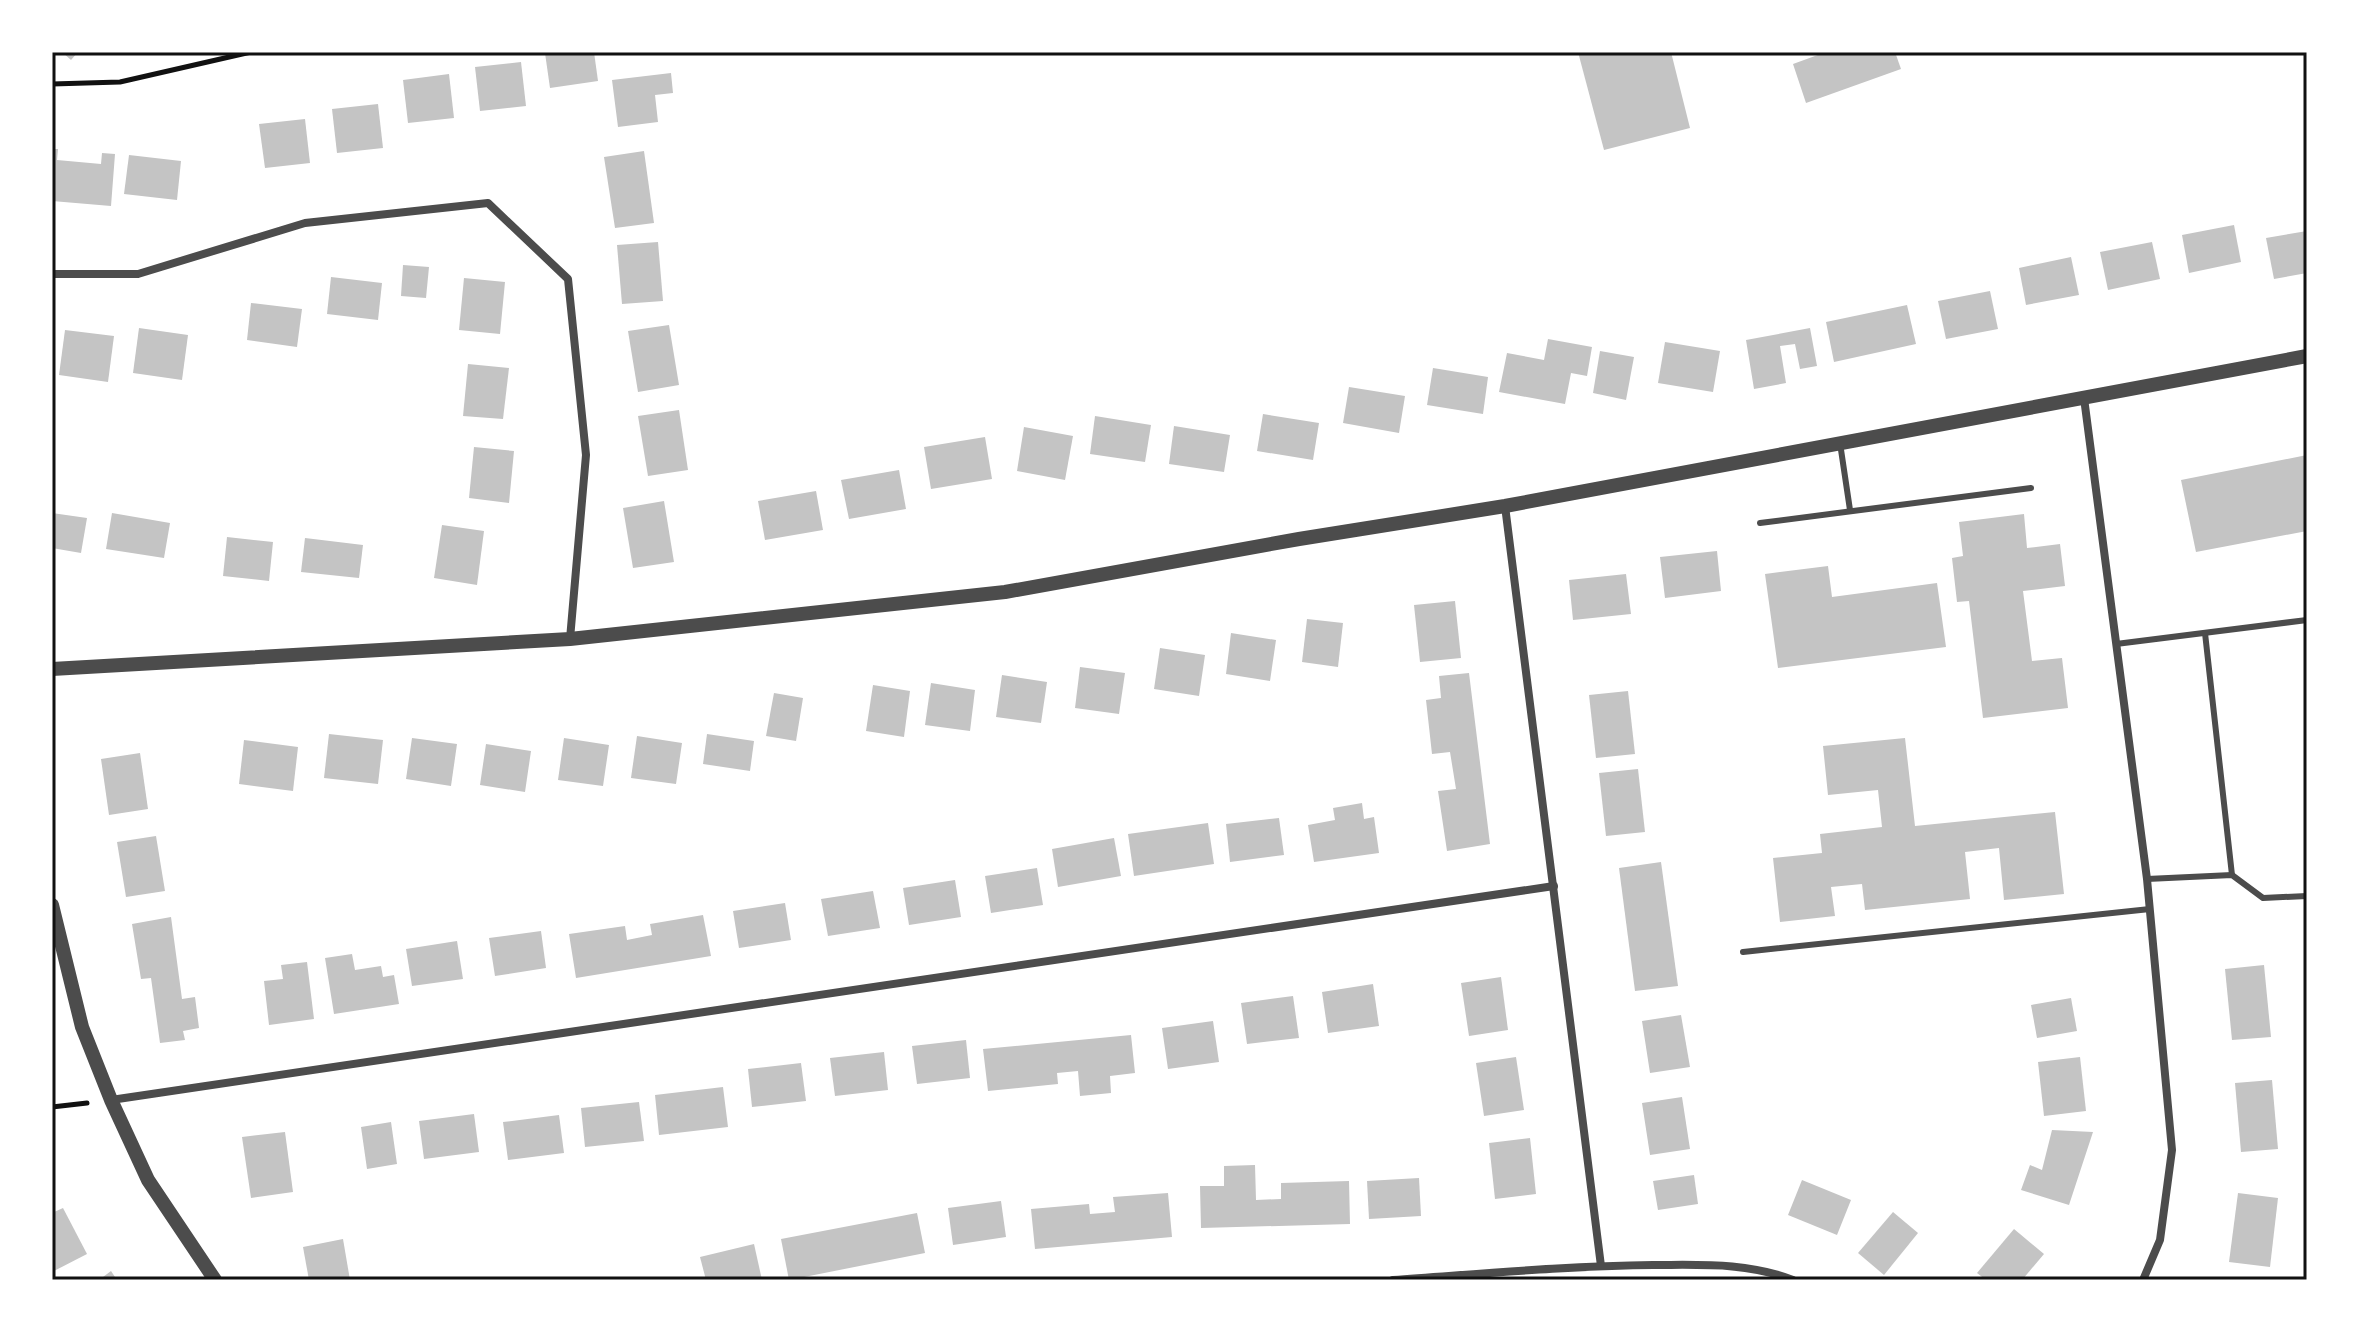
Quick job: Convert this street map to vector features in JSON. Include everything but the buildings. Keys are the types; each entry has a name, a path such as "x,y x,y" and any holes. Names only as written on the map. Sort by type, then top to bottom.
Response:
{"street":[{"path":"52,274 138,274 305,223 488,203 568,279 586,455 570,639"},
{"path":"52,669 570,639 1005,592 1505,506 2307,356"},
{"path":"2084,398 2147,879 2172,1150 2160,1240 2143,1280"},
{"path":"1505,506 1601,1266"},
{"path":"111,1100 1554,886"},
{"path":"52,905 82,1027 111,1100 148,1180 215,1280"},
{"path":"1393,1280 1601,1266 1728,1265 1772,1272 1793,1280"}],"lane":[{"path":"1840,443 1850,510"},
{"path":"1760,523 2031,488"},
{"path":"2116,644 2307,620"},
{"path":"2205,633 2232,875"},
{"path":"2147,879 2232,875 2263,898 2307,896"},
{"path":"1743,952 2150,909"}],"path":[{"path":"52,84 120,82 251,52"},
{"path":"52,1107 111,1100"}]}
